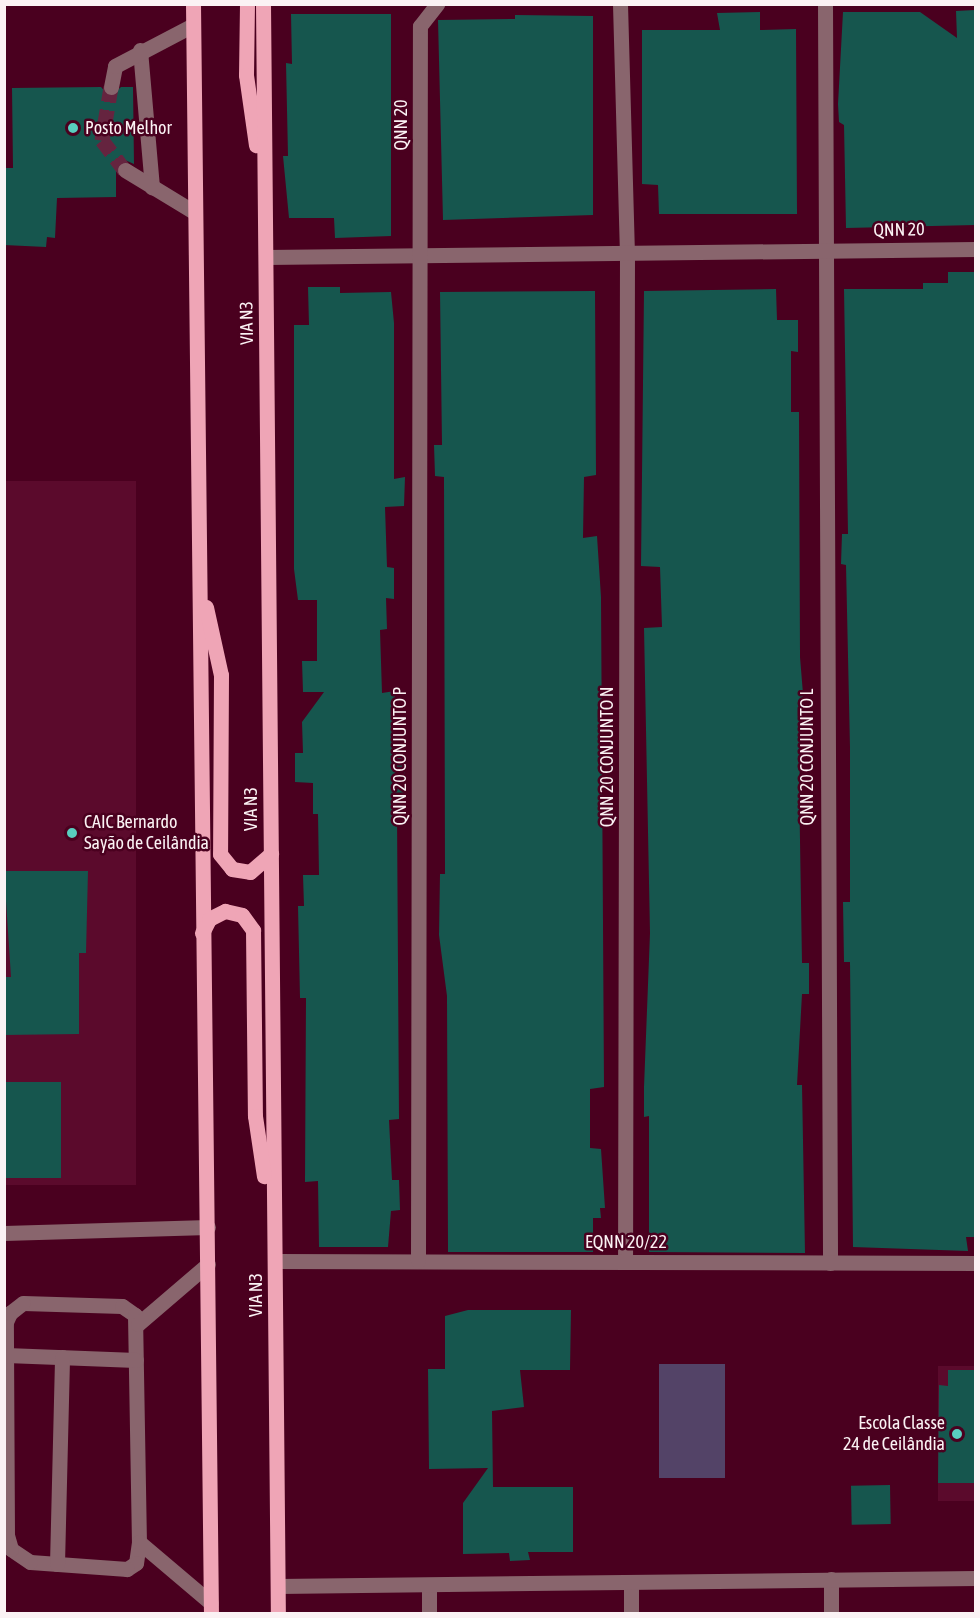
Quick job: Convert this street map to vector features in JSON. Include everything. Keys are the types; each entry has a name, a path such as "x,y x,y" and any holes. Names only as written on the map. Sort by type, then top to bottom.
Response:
{"main road":[{"path":"193,4 211,1608"},
{"path":"247,4 246,75 265,208"},
{"name":"VIA N3","path":"263,4 278,1614"},
{"path":"199,574 221,675 220,854 232,868 250,872 267,862 271,854"},
{"path":"202,934 209,919 225,911 242,915 254,930 255,1116 273,1230"}],"street":[{"name":"QNN 20","path":"421,252 420,26 437,4"},
{"path":"620,4 627,252"},
{"path":"823,250 825,4"},
{"path":"111,87 115,66 140,50 193,25"},
{"path":"140,50 152,187"},
{"path":"125,170 194,212"},
{"name":"QNN 20","path":"266,257 421,252 975,249"},
{"name":"QNN 20 CONJUNTO L","path":"823,250 830,1263"},
{"name":"QNN 20 CONJUNTO P","path":"418,1261 421,252"},
{"name":"QNN 20 CONJUNTO N","path":"626,1262 627,252"},
{"path":"4,1233 208,1227"},
{"name":"EQNN 20/22","path":"276,1261 975,1263"},
{"path":"138,1324 208,1264"},
{"path":"23,1303 122,1306 135,1315 138,1324 136,1360 138,1549 127,1569 57,1564 20,1557 7,1535 6,1323 10,1313 23,1303"},
{"path":"6,1355 136,1360"},
{"path":"57,1564 62,1357"},
{"path":"138,1549 211,1608"},
{"path":"278,1586 975,1578"},
{"path":"831,1580 831,1614"},
{"path":"631,1582 631,1614"},
{"path":"429,1585 429,1614"}],"shaded area":[{"name":"CAIC Bernardo Sayão de Ceilândia","path":"5,481 136,481 136,1185 5,1185"},
{"path":"659,1364 725,1364 725,1478 659,1478"},
{"name":"Escola Classe 24 de Ceilândia","path":"938,1366 975,1366 975,1501 938,1501"}],"building":[{"path":"975,10 975,225 846,228 844,125 839,122 838,104 843,12 920,12 957,38 956,11"},
{"path":"760,12 760,30 796,29 797,214 659,214 658,185 642,184 642,30 720,30 717,13"},
{"path":"291,14 391,14 391,236 335,238 334,218 289,218 283,156 288,156 286,63 292,64"},
{"path":"515,15 593,16 593,215 443,220 438,20 515,19"},
{"name":"Posto Melhor","path":"101,87 110,97 121,87 133,87 134,164 125,160 116,165 116,197 57,198 55,238 47,237 46,247 4,245 4,168 13,168 12,88"},
{"path":"948,272 975,272 975,1237 966,1237 968,1251 853,1247 850,962 844,962 843,902 850,902 850,748 846,565 841,564 842,534 848,534 844,289 923,289 923,283 948,283"},
{"path":"308,287 340,287 340,293 391,292 394,323 394,479 405,477 404,506 385,507 387,567 394,568 394,599 386,598 387,629 380,630 382,693 395,691 396,752 404,752 405,782 402,812 397,812 399,1119 389,1120 392,1180 399,1180 400,1210 391,1211 388,1247 319,1247 318,1181 305,1182 306,998 300,998 298,906 304,906 303,875 319,875 318,814 313,814 313,783 295,782 295,753 303,753 302,722 324,692 303,692 302,661 317,661 317,600 298,600 294,569 294,325 309,325"},
{"path":"776,289 777,320 798,320 798,352 791,351 791,412 799,412 800,657 805,718 799,779 802,963 809,963 809,994 802,994 797,1085 802,1085 805,1253 649,1252 649,1116 644,1117 650,933 644,628 662,627 660,567 641,566 644,291"},
{"path":"595,291 596,475 584,477 583,538 597,536 601,597 604,1087 590,1089 590,1148 601,1149 605,1208 600,1208 601,1218 593,1218 593,1252 448,1252 447,996 439,935 440,874 445,874 444,477 435,476 434,445 442,445 440,292"},
{"path":"4,871 88,871 86,953 79,953 79,1034 4,1035 4,977 11,977"},
{"path":"4,1082 61,1082 61,1178 4,1178"},
{"path":"468,1310 571,1310 570,1370 520,1370 524,1407 492,1411 493,1487 573,1487 573,1552 528,1552 530,1560 510,1561 509,1553 463,1554 463,1503 488,1468 429,1469 428,1369 445,1369 445,1316"},
{"name":"Escola Classe 24 de Ceilândia","path":"948,1370 975,1370 975,1483 938,1483 939,1385 948,1386"},
{"path":"890,1485 891,1524 852,1525 851,1486"}],"tunnel":[{"path":"111,87 102,140 125,170"}],"place":[{"name":"Posto Melhor","path":"73,128"},
{"name":"CAIC Bernardo Sayão de Ceilândia","path":"72,833"},
{"name":"Escola Classe 24 de Ceilândia","path":"957,1434"}]}
